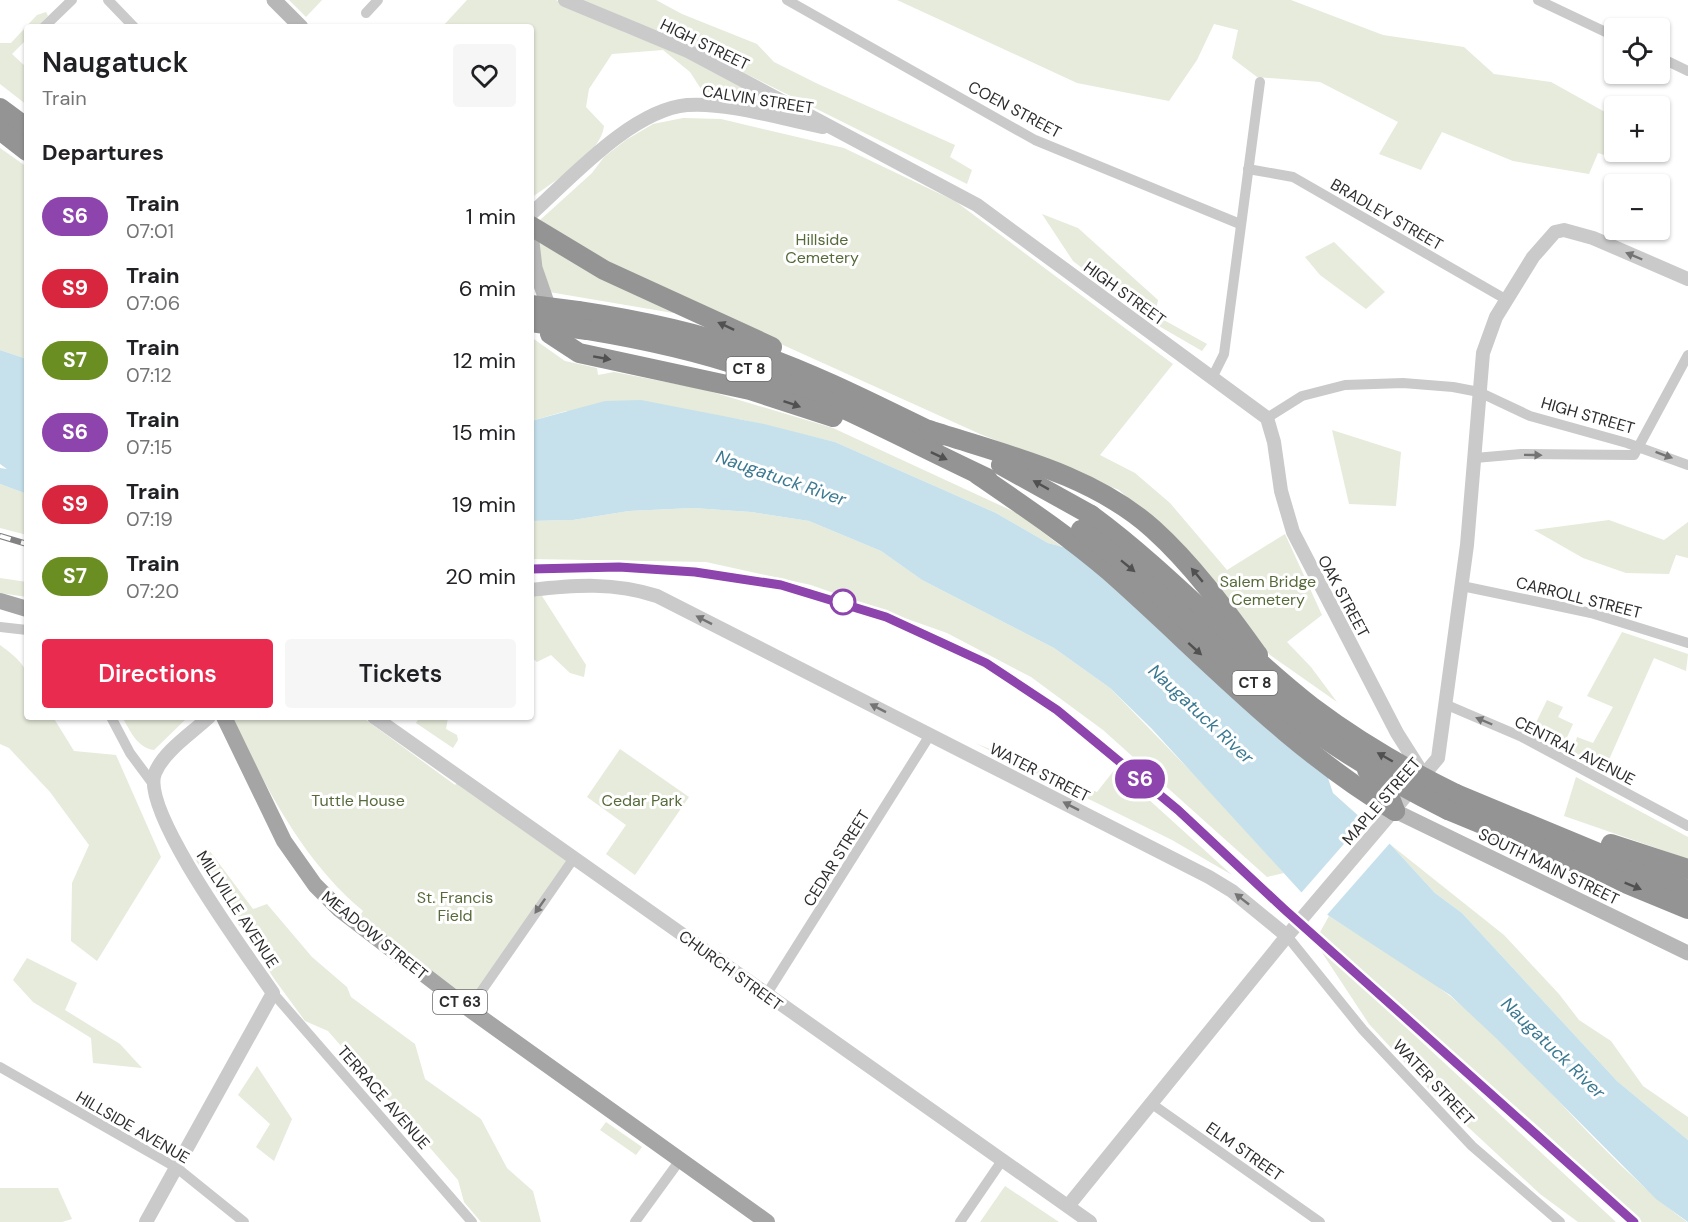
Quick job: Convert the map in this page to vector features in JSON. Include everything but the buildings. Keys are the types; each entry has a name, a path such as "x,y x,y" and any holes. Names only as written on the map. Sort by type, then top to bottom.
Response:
{"highway":[{"path":"0,108 24,126"},
{"path":"0,130 24,149"},
{"path":"534,228 604,270 779,350 871,403"},
{"name":"CT 8","path":"534,305 629,319 712,339 793,367 1026,477 1082,529"},
{"name":"CT 8","path":"534,322 667,345 747,369 902,438 1035,502 1082,529 1154,565 1311,706 1452,802 1688,911"},
{"path":"550,334 579,353 750,390 902,438"},
{"path":"929,430 1076,481 1117,503 1152,528 1198,576 1293,698 1386,788 1395,811"},
{"path":"1082,529 1284,731 1336,774 1395,811"},
{"path":"1452,802 1688,869"},
{"name":"CT 8","path":"1452,802 1688,890"}],"main road":[{"path":"274,0 298,24"},
{"path":"534,259 553,319 550,334"},
{"path":"534,300 550,334"},
{"path":"0,601 24,606"},
{"name":"MEADOW STREET","path":"225,720 284,841 315,885 355,923 469,1009 767,1222"},
{"name":"SOUTH MAIN STREET","path":"1395,811 1688,953"}],"street":[{"path":"47,24 72,0"},
{"path":"108,0 131,24"},
{"path":"366,13 378,0"},
{"name":"HIGH STREET","path":"565,0 688,51 977,205 1267,418 1302,396 1345,385 1420,384 1479,392 1530,416 1640,447 1688,465"},
{"name":"COEN STREET","path":"788,0 1035,140 1240,224"},
{"path":"1538,0 1604,31"},
{"path":"1670,62 1688,71"},
{"path":"1212,378 1224,354 1260,82"},
{"name":"CALVIN STREET","path":"534,211 622,133 640,120 673,107 719,106 837,129"},
{"name":"BRADLEY STREET","path":"1248,169 1293,177 1507,300"},
{"name":"MAPLE STREET","path":"1068,1206 1287,936 1425,777 1441,752 1462,586 1483,353 1496,317 1533,257 1555,232 1564,230 1593,238 1688,279"},
{"path":"1475,458 1521,454 1630,456 1640,447 1688,355"},
{"name":"OAK STREET","path":"1267,418 1274,442 1281,492 1293,532 1397,733 1425,777"},
{"name":"WATER STREET","path":"534,590 567,586 628,586 657,596 1209,877 1232,891 1287,936 1363,1030 1472,1146 1560,1222"},
{"name":"CARROLL STREET","path":"1462,586 1591,613 1688,643"},
{"path":"0,627 24,630"},
{"name":"CENTRAL AVENUE","path":"1447,705 1522,737 1688,826"},
{"path":"113,720 130,753 153,784"},
{"path":"153,784 160,764 206,720"},
{"name":"CHURCH STREET","path":"378,720 1001,1162 1090,1222"},
{"name":"CEDAR STREET","path":"766,995 930,735"},
{"name":"MILLVILLE AVENUE","path":"146,1222 273,993 194,875 160,813 153,794 153,784"},
{"path":"469,1009 574,858"},
{"name":"TERRACE AVENUE","path":"273,993 472,1222"},
{"name":"HILLSIDE AVENUE","path":"0,1067 177,1168 244,1222"},
{"name":"ELM STREET","path":"1152,1104 1320,1222"},
{"path":"635,1222 680,1160"},
{"path":"960,1222 1001,1162"}],"green space":[{"path":"289,0 322,0 306,17"},
{"path":"467,0 556,0 626,33 698,61 792,113 742,106 701,89 690,72 663,50 612,54 589,89 586,107 604,126 595,147 575,166 534,196 534,24 445,24"},
{"path":"573,0 656,0 682,14 757,44 774,62 955,145 950,157 972,170 967,184 664,33"},
{"path":"897,0 1291,0 1383,35 1464,47 1494,74 1551,82 1604,111 1604,155 1598,153 1589,174 1513,161 1442,132 1421,170 1379,154 1398,122 1320,82 1257,77 1232,58 1238,30 1214,24 1197,60 1169,101 1077,83"},
{"path":"46,12 48,16 41,24 29,24 37,15"},
{"path":"24,29 24,42 12,54 24,65 24,103 0,84 0,43 11,43"},
{"name":"Hillside Cemetery","path":"683,118 721,119 844,148 955,201 1173,364 1100,455 1135,473 1170,503 1227,570 1285,534 1322,615 1287,642 1311,667 1337,702 1270,655 1193,557 1119,490 980,434 624,273 539,221 592,173 604,157 626,140 653,124"},
{"path":"0,148 24,165 24,358 0,350"},
{"path":"1042,214 1078,228 1158,300 1155,315 1207,344 1202,351 1152,322 1073,261"},
{"path":"540,239 681,311 673,313 549,292 537,259"},
{"path":"1334,242 1385,292 1366,309 1320,275 1305,257"},
{"path":"534,339 565,361 597,368 598,375 614,372 702,389 833,428 1019,514 1062,547 1048,543 996,513 835,442 739,419 566,411 534,420"},
{"path":"1332,430 1401,452 1396,506 1349,504"},
{"path":"0,484 24,493 24,534 0,528"},
{"path":"693,508 751,512 809,521 881,551 922,580 1054,648 1110,688 1206,787 1284,873 1267,877 1103,730 1031,677 947,633 811,585 706,562 534,559 534,521 573,520 629,511"},
{"path":"1609,520 1664,540 1688,522 1688,558 1676,555 1669,574 1626,573 1583,558 1534,530"},
{"path":"0,578 24,582 24,597 0,593"},
{"path":"542,596 586,665 584,677 570,673 551,655 537,662 534,660 534,597"},
{"path":"1622,632 1688,654 1686,671 1654,658 1604,771 1573,751 1577,737 1593,743 1613,707 1587,696"},
{"path":"0,645 24,668 24,720 55,720 74,751 116,755 161,857 97,961 71,941 72,883 89,845 50,792 9,748 0,744"},
{"path":"1547,700 1563,707 1558,717 1573,724 1564,744 1533,729"},
{"path":"124,720 185,720 154,750 143,746 131,733"},
{"path":"233,720 366,720 455,785 463,775 576,858 469,1009 355,923 363,911 321,869 303,845 258,770"},
{"path":"418,720 448,720 446,729 457,735 458,740 453,748 416,723"},
{"path":"975,743 1097,792 1115,769 1232,875 1172,840"},
{"name":"Cedar Park","path":"620,749 689,797 635,875 606,854 626,825 587,797"},
{"path":"1576,777 1688,837 1688,859 1564,816"},
{"path":"1391,845 1504,935 1559,994 1579,1020 1611,1041 1643,1086 1688,1117 1688,1140 1617,1081 1462,913 1435,893"},
{"path":"209,850 253,909 267,904 312,957 347,987 351,997 415,1044 425,1079 481,1119 507,1168 533,1191 541,1222 481,1222 464,1202 458,1180 328,1031 305,1021 275,980 195,859"},
{"path":"1329,916 1406,964 1450,996 1511,1051 1625,1169 1687,1222 1642,1222 1541,1129 1319,934"},
{"path":"1317,945 1616,1222 1578,1222 1540,1194 1440,1101 1369,1024"},
{"path":"27,958 77,983 65,1010 120,1044 142,1068 93,1063 91,1038 33,1002 13,980"},
{"path":"257,1066 292,1119 274,1161 256,1147 270,1124 238,1095"},
{"path":"606,1122 642,1147 636,1155 600,1130"},
{"path":"1005,1186 1059,1222 980,1222"},
{"path":"0,1188 58,1188 72,1219 62,1222 0,1222"}],"water":[{"path":"0,350 24,358 24,493 0,484 0,468 7,469 0,464"},
{"name":"Naugatuck River","path":"641,400 764,424 835,442 996,513 1048,543 1070,549 1317,761 1328,778 1333,793 1391,845 1435,893 1462,913 1617,1081 1688,1140 1688,1222 1656,1199 1497,1039 1450,995 1329,916 1301,892 1152,729 1110,688 1054,648 922,580 881,551 809,521 751,512 693,508 629,511 573,520 534,521 534,420 605,401"}],"pier":[{"path":"1364,821 1390,843 1326,916 1301,893"}],"railway":[{"path":"0,536 24,543"},
{"path":"534,569 619,567 695,572 781,585 886,617 985,663 1057,710 1178,810 1284,909 1634,1222"}],"train":[{"name":"S6","path":"534,569 619,567 695,572 781,585 854,605 886,617 986,663 1057,710 1178,810 1284,909 1634,1222"}],"park label":[{"name":"Salem Bridge Cemetery","path":"1268,590"},
{"name":"Tuttle House","path":"358,800"},
{"name":"St. Francis Field","path":"455,906"}]}
